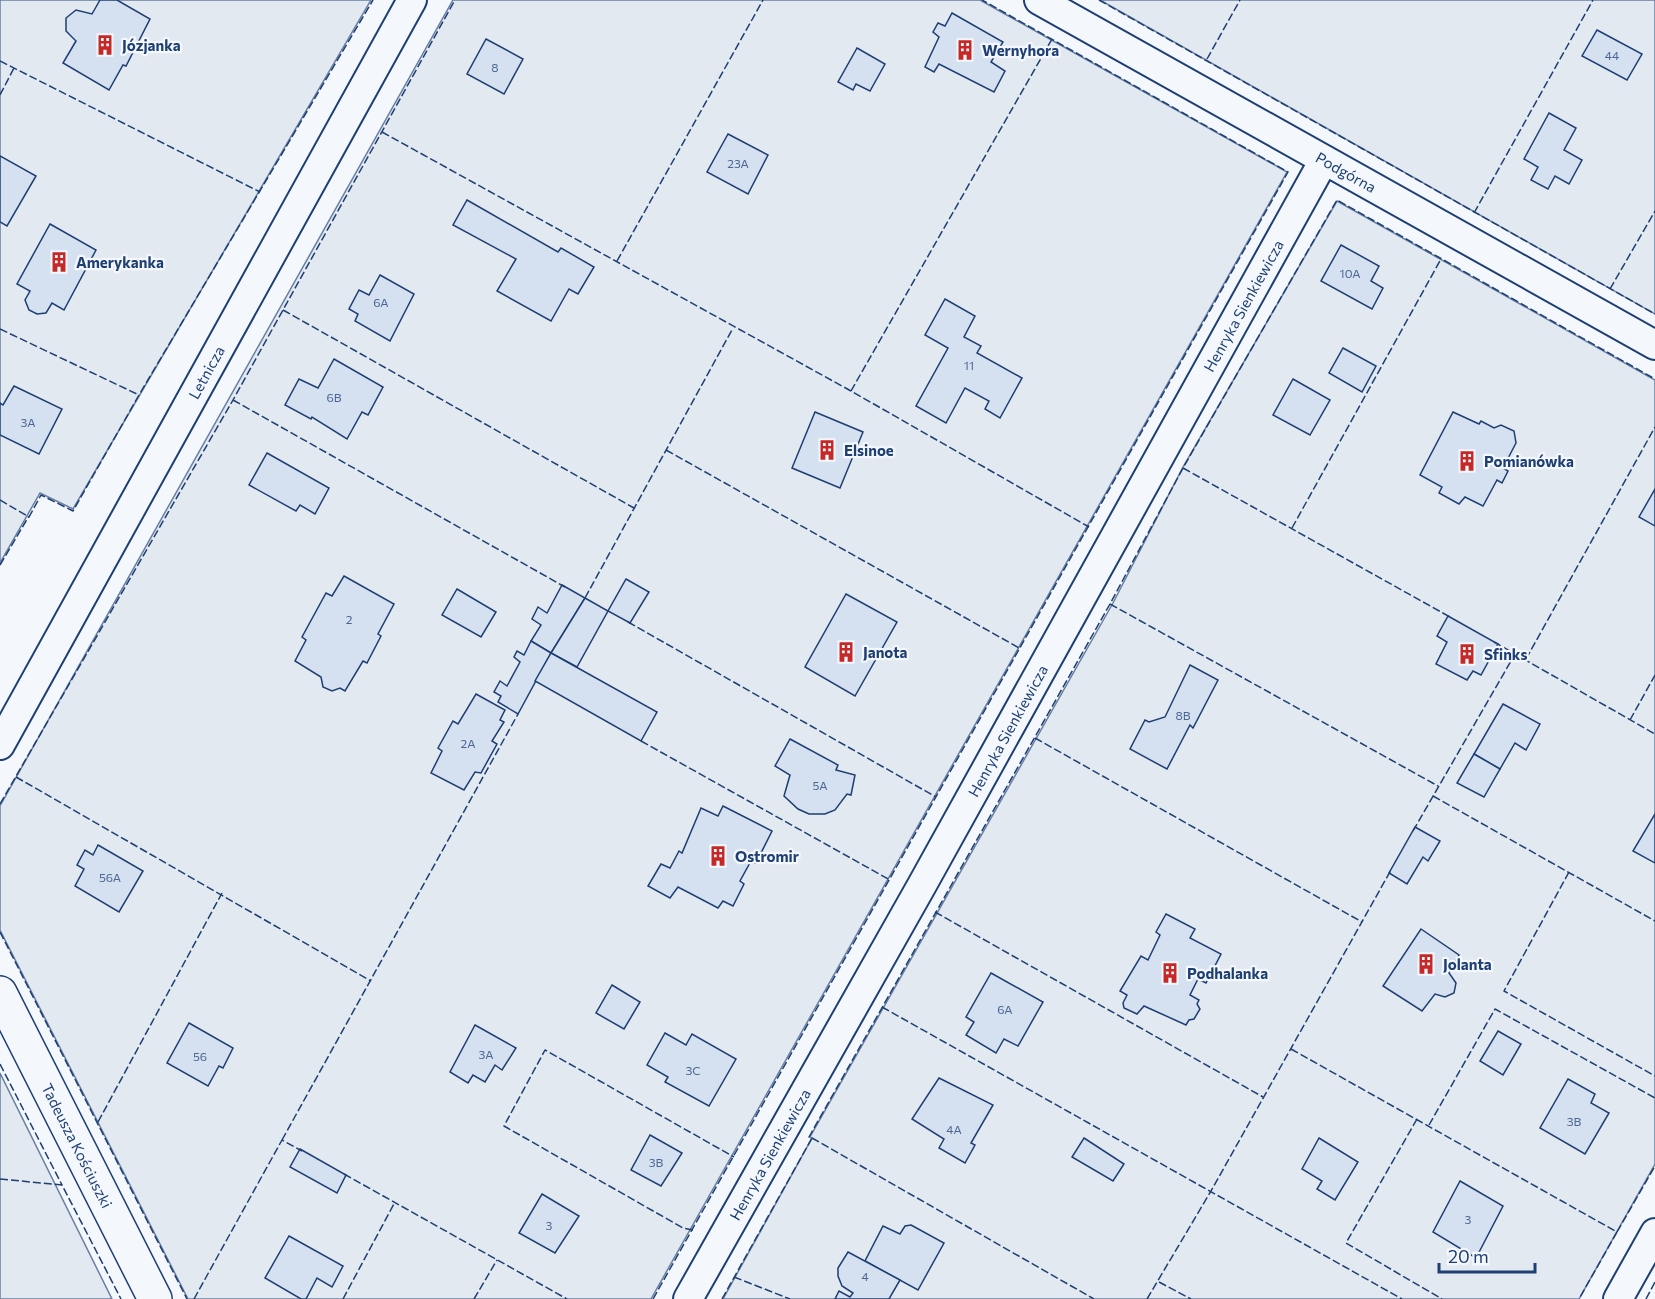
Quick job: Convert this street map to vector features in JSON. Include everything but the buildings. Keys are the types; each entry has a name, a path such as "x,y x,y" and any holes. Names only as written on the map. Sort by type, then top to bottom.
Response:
{"street":[{"name":"Letnicza","path":"0,745 412,0"},
{"name":"Podgórna","path":"1039,0 1655,345"},
{"name":"Henryka Sienkiewicza","path":"688,1299 922,885 1324,160"},
{"name":"Tadeusza Kościuszki","path":"0,993 154,1299"},
{"path":"1618,1299 1655,1233"}],"shaded area":[{"path":"0,0 371,0 73,509 40,493 0,563"},
{"path":"453,0 980,0 1287,172 651,1299 188,1299 0,930 0,806"},
{"path":"1100,0 1655,0 1655,314"},
{"path":"1337,201 1655,380 1655,1164 1579,1299 723,1299 812,1138 810,1137 1113,603 1183,467"},
{"path":"0,1073 112,1299 0,1299"}],"fence":[{"path":"0,500 29,517 41,495 73,511 139,395 373,0"},
{"path":"0,804 233,400 455,0"},
{"path":"617,261 763,0"},
{"path":"653,1299 1288,172 982,0"},
{"path":"1099,0 1655,314"},
{"path":"1207,59 1240,0"},
{"path":"1474,213 1593,0"},
{"path":"851,391 1052,39"},
{"path":"0,61 260,192"},
{"path":"0,95 14,68"},
{"path":"382,132 851,391 1089,527"},
{"path":"722,1299 812,1138 809,1137 1110,604 1183,468 1337,200 1655,379"},
{"path":"1610,289 1655,211"},
{"path":"1292,528 1441,259"},
{"path":"283,310 634,508"},
{"path":"585,598 733,328"},
{"path":"0,329 139,395"},
{"path":"233,400 565,587"},
{"path":"1526,659 1655,427"},
{"path":"666,450 1021,649"},
{"path":"1183,468 1450,617"},
{"path":"0,565 29,516"},
{"path":"1110,604 1438,786"},
{"path":"628,622 936,797"},
{"path":"1494,642 1655,734"},
{"path":"1413,831 1515,654"},
{"path":"1630,720 1655,675"},
{"path":"282,1140 518,714"},
{"path":"1035,738 1362,922"},
{"path":"641,741 890,880"},
{"path":"16,777 371,981"},
{"path":"1433,796 1655,921"},
{"path":"1147,1299 1211,1191 1391,870"},
{"path":"1569,872 1504,991 1655,1076"},
{"path":"98,1122 222,893"},
{"path":"935,912 1263,1097"},
{"path":"0,932 187,1299"},
{"path":"882,1007 1402,1299"},
{"path":"1429,1125 1495,1009 1655,1098"},
{"path":"1291,1049 1617,1232 1579,1299"},
{"path":"693,1230 683,1228 504,1126 545,1050 734,1157"},
{"path":"0,1064 62,1185"},
{"path":"1417,1119 1346,1243 1442,1299"},
{"path":"812,1138 1094,1299"},
{"path":"194,1299 282,1140 302,1151"},
{"path":"1617,1232 1655,1166"},
{"path":"344,1174 567,1299"},
{"path":"0,1179 62,1185 121,1299"},
{"path":"343,1299 395,1202"},
{"path":"474,1299 497,1260"},
{"path":"734,1277 790,1299"},
{"path":"1159,1282 1191,1299"},
{"path":"1646,1299 1655,1282"}],"place":[{"name":"Józjanka","path":"105,45"},
{"name":"Wernyhora","path":"965,50"},
{"name":"Amerykanka","path":"59,262"},
{"name":"Elsinoe","path":"827,450"},
{"name":"Pomianówka","path":"1467,461"},
{"name":"Janota","path":"846,652"},
{"name":"Sfinks","path":"1467,654"},
{"name":"Ostromir","path":"718,856"},
{"name":"Jolanta","path":"1426,964"},
{"name":"Podhalanka","path":"1170,973"}]}
